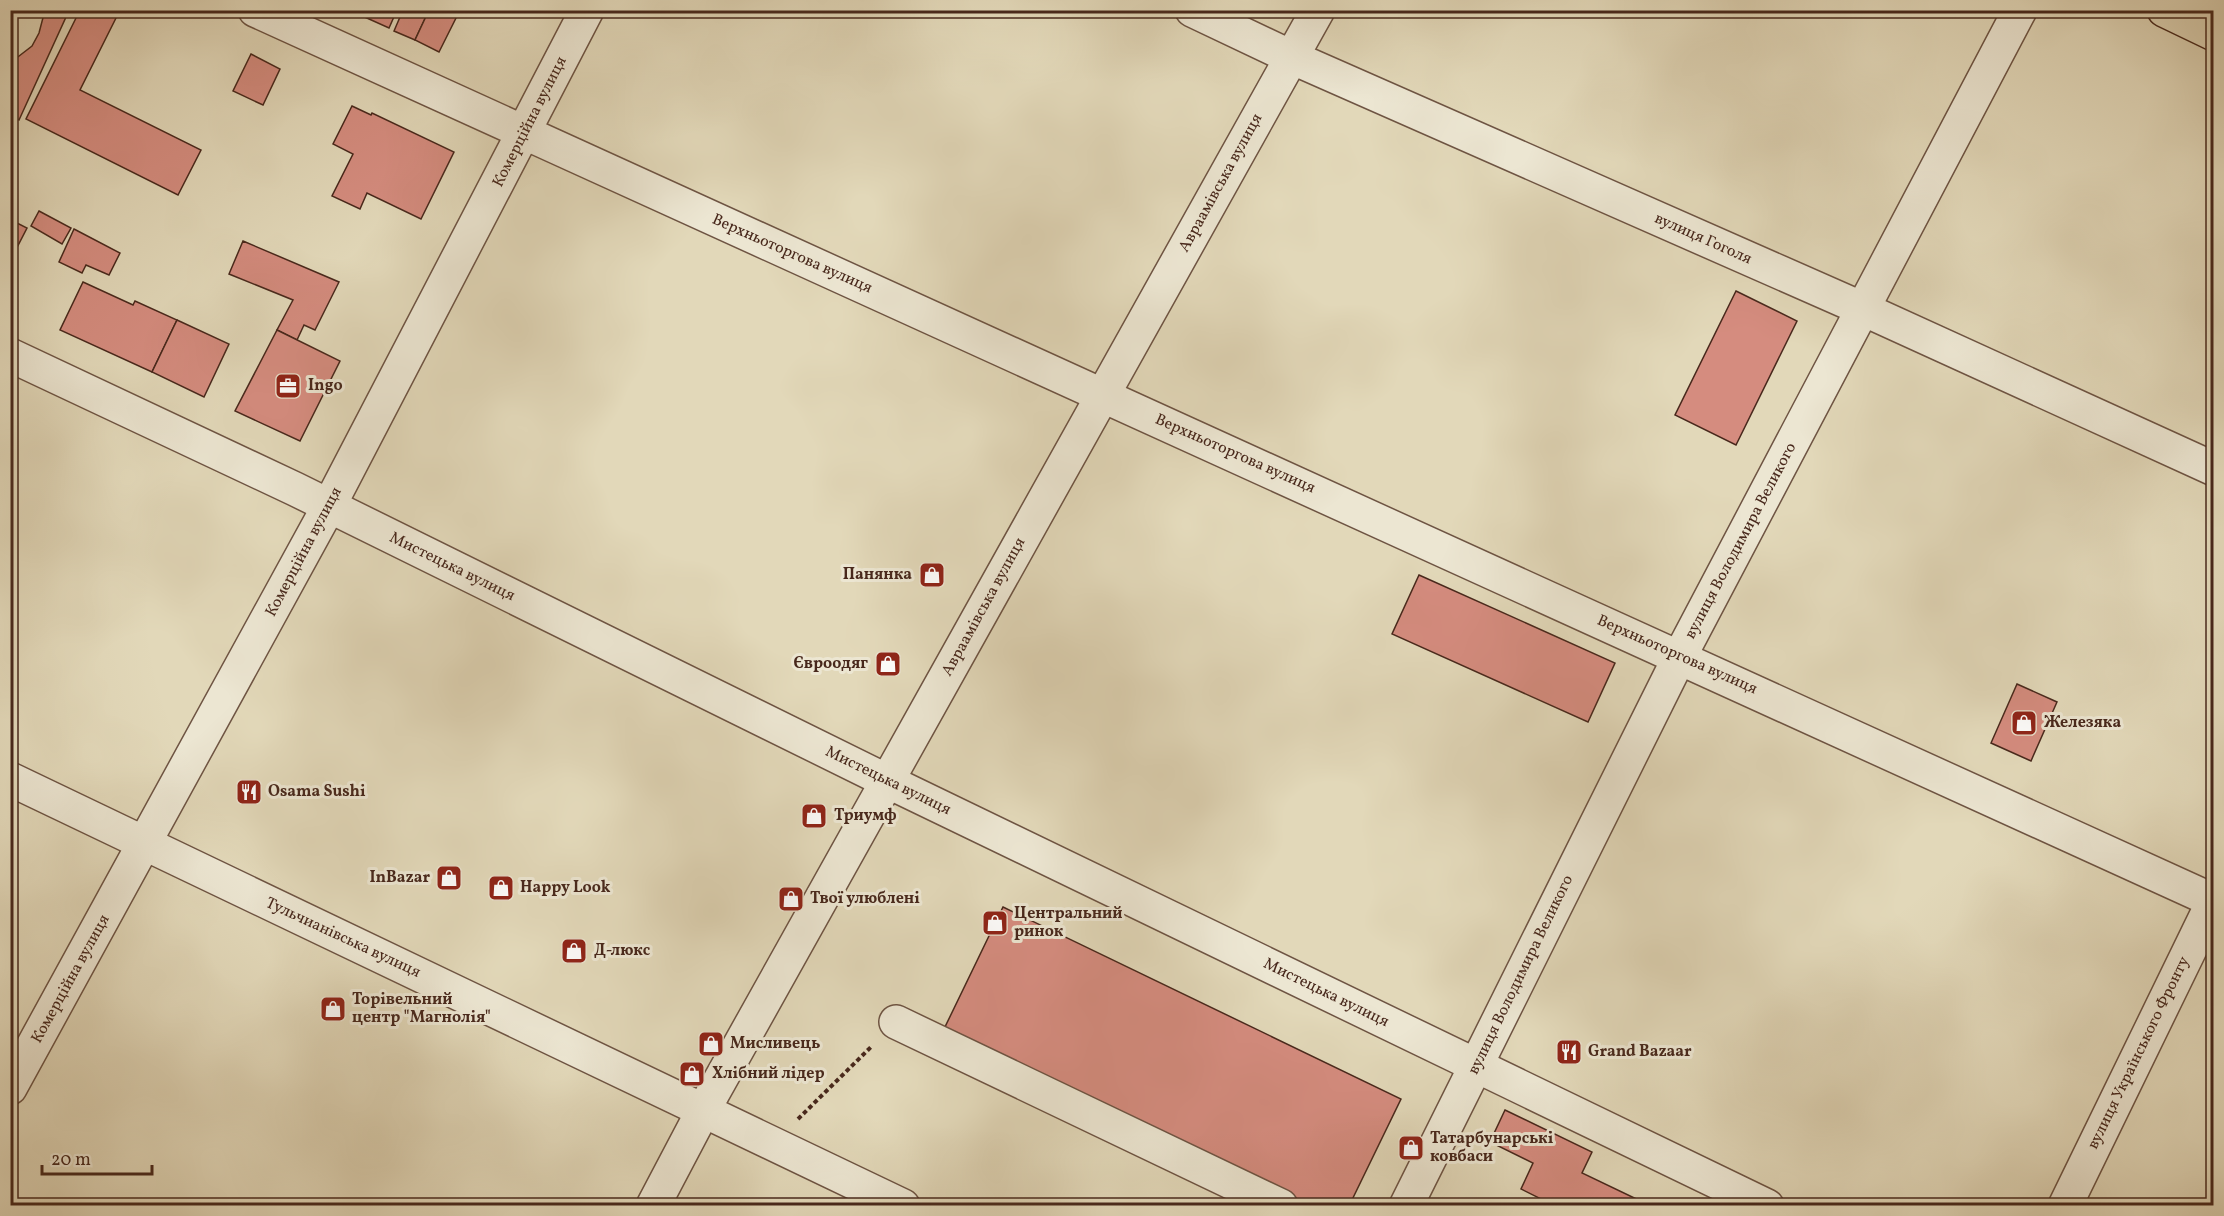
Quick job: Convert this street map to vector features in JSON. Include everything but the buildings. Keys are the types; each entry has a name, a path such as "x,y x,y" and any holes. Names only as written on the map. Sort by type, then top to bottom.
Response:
{"main road":[{"path":"2164,10 2214,34"}],"street":[{"name":"Верхньоторгова вулиця","path":"255,10 2213,900"},
{"name":"Комерційна вулиця","path":"10,1088 146,844 329,506 587,10"},
{"name":"вулиця Гоголя","path":"1192,10 1291,57 1863,309 2214,469"},
{"name":"Авраамівська вулиця","path":"653,1206 704,1108 1318,10"},
{"name":"вулиця Володимира Великого","path":"1406,1206 1680,657 2020,10"},
{"name":"Мистецька вулиця","path":"10,355 329,506 887,781 1767,1206"},
{"name":"Тульчианівська вулиця","path":"10,779 704,1108 903,1206"},
{"name":"вулиця Українського Фронту","path":"2065,1206 2213,900"},
{"path":"896,1022 1281,1206"}],"path":[{"path":"774,1143 896,1022"}],"place":[{"name":"Ingo","path":"288,386"},
{"name":"Панянка","path":"932,575"},
{"name":"Євроодяг","path":"888,664"},
{"name":"Железяка","path":"2024,723"},
{"name":"Osama Sushi","path":"249,792"},
{"name":"Триумф","path":"814,816"},
{"name":"InBazar","path":"449,878"},
{"name":"Happy Look","path":"501,888"},
{"name":"Твої улюблені","path":"791,899"},
{"name":"Центральний ринок","path":"995,923"},
{"name":"Д-люкс","path":"574,951"},
{"name":"Торівeльний центр \"Магнолія\"","path":"333,1009"},
{"name":"Мисливець","path":"711,1044"},
{"name":"Grand Bazaar","path":"1569,1052"},
{"name":"Хлібний лідер","path":"692,1074"},
{"name":"Татарбунарські ковбаси","path":"1411,1148"}]}
